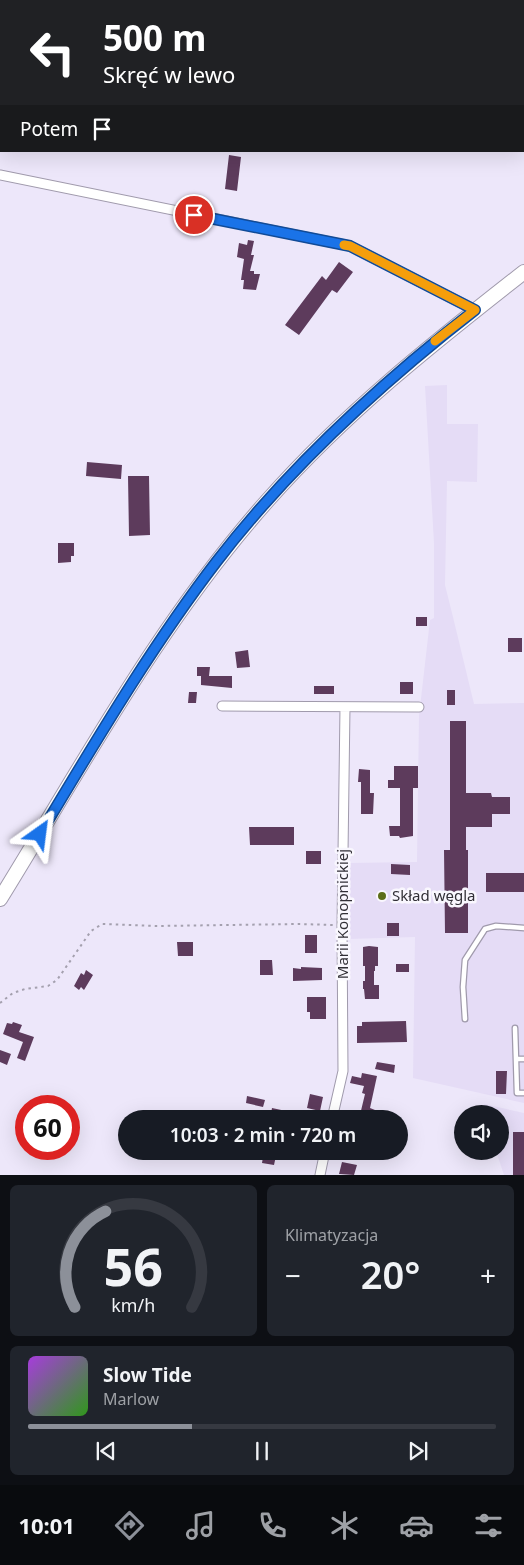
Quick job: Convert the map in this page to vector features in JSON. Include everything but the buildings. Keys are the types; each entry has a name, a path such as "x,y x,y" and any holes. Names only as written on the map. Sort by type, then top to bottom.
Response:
{"main road":[{"path":"0,898 151,654 218,560 267,501 328,437 400,371 524,272"}],"street":[{"path":"0,175 350,246 475,310"},
{"path":"222,706 419,707"},
{"name":"Marii Konopnickiej","path":"334,1110 343,1071 342,926 345,708"},
{"path":"320,1175 323,1160"}],"lane":[{"path":"465,1019 463,988 465,960 485,929 496,926 524,928"},
{"path":"516,1028 517,1093 524,1093"},
{"path":"516,1059 524,1059"}],"path":[{"path":"0,1003 13,994 25,989 48,986 57,980 91,931 102,924 156,926 299,924 342,926"}],"shaded area":[{"path":"447,385 447,424 478,424 477,482 447,481 445,585 474,704 524,703 524,1103 413,1078 415,937 348,939 349,863 417,862 419,716 430,620 434,618 434,543 425,386"},
{"path":"509,1110 524,1113 524,1175 504,1175 499,1160 509,1160"}],"slow traffic":[{"path":"344,245 350,246 475,310 435,341"}],"place":[{"name":"Skład węgla","path":"382,896"}],"route":[{"path":"40,834 172,622 242,530 293,473 362,404 475,310 350,246 194,215"}]}
